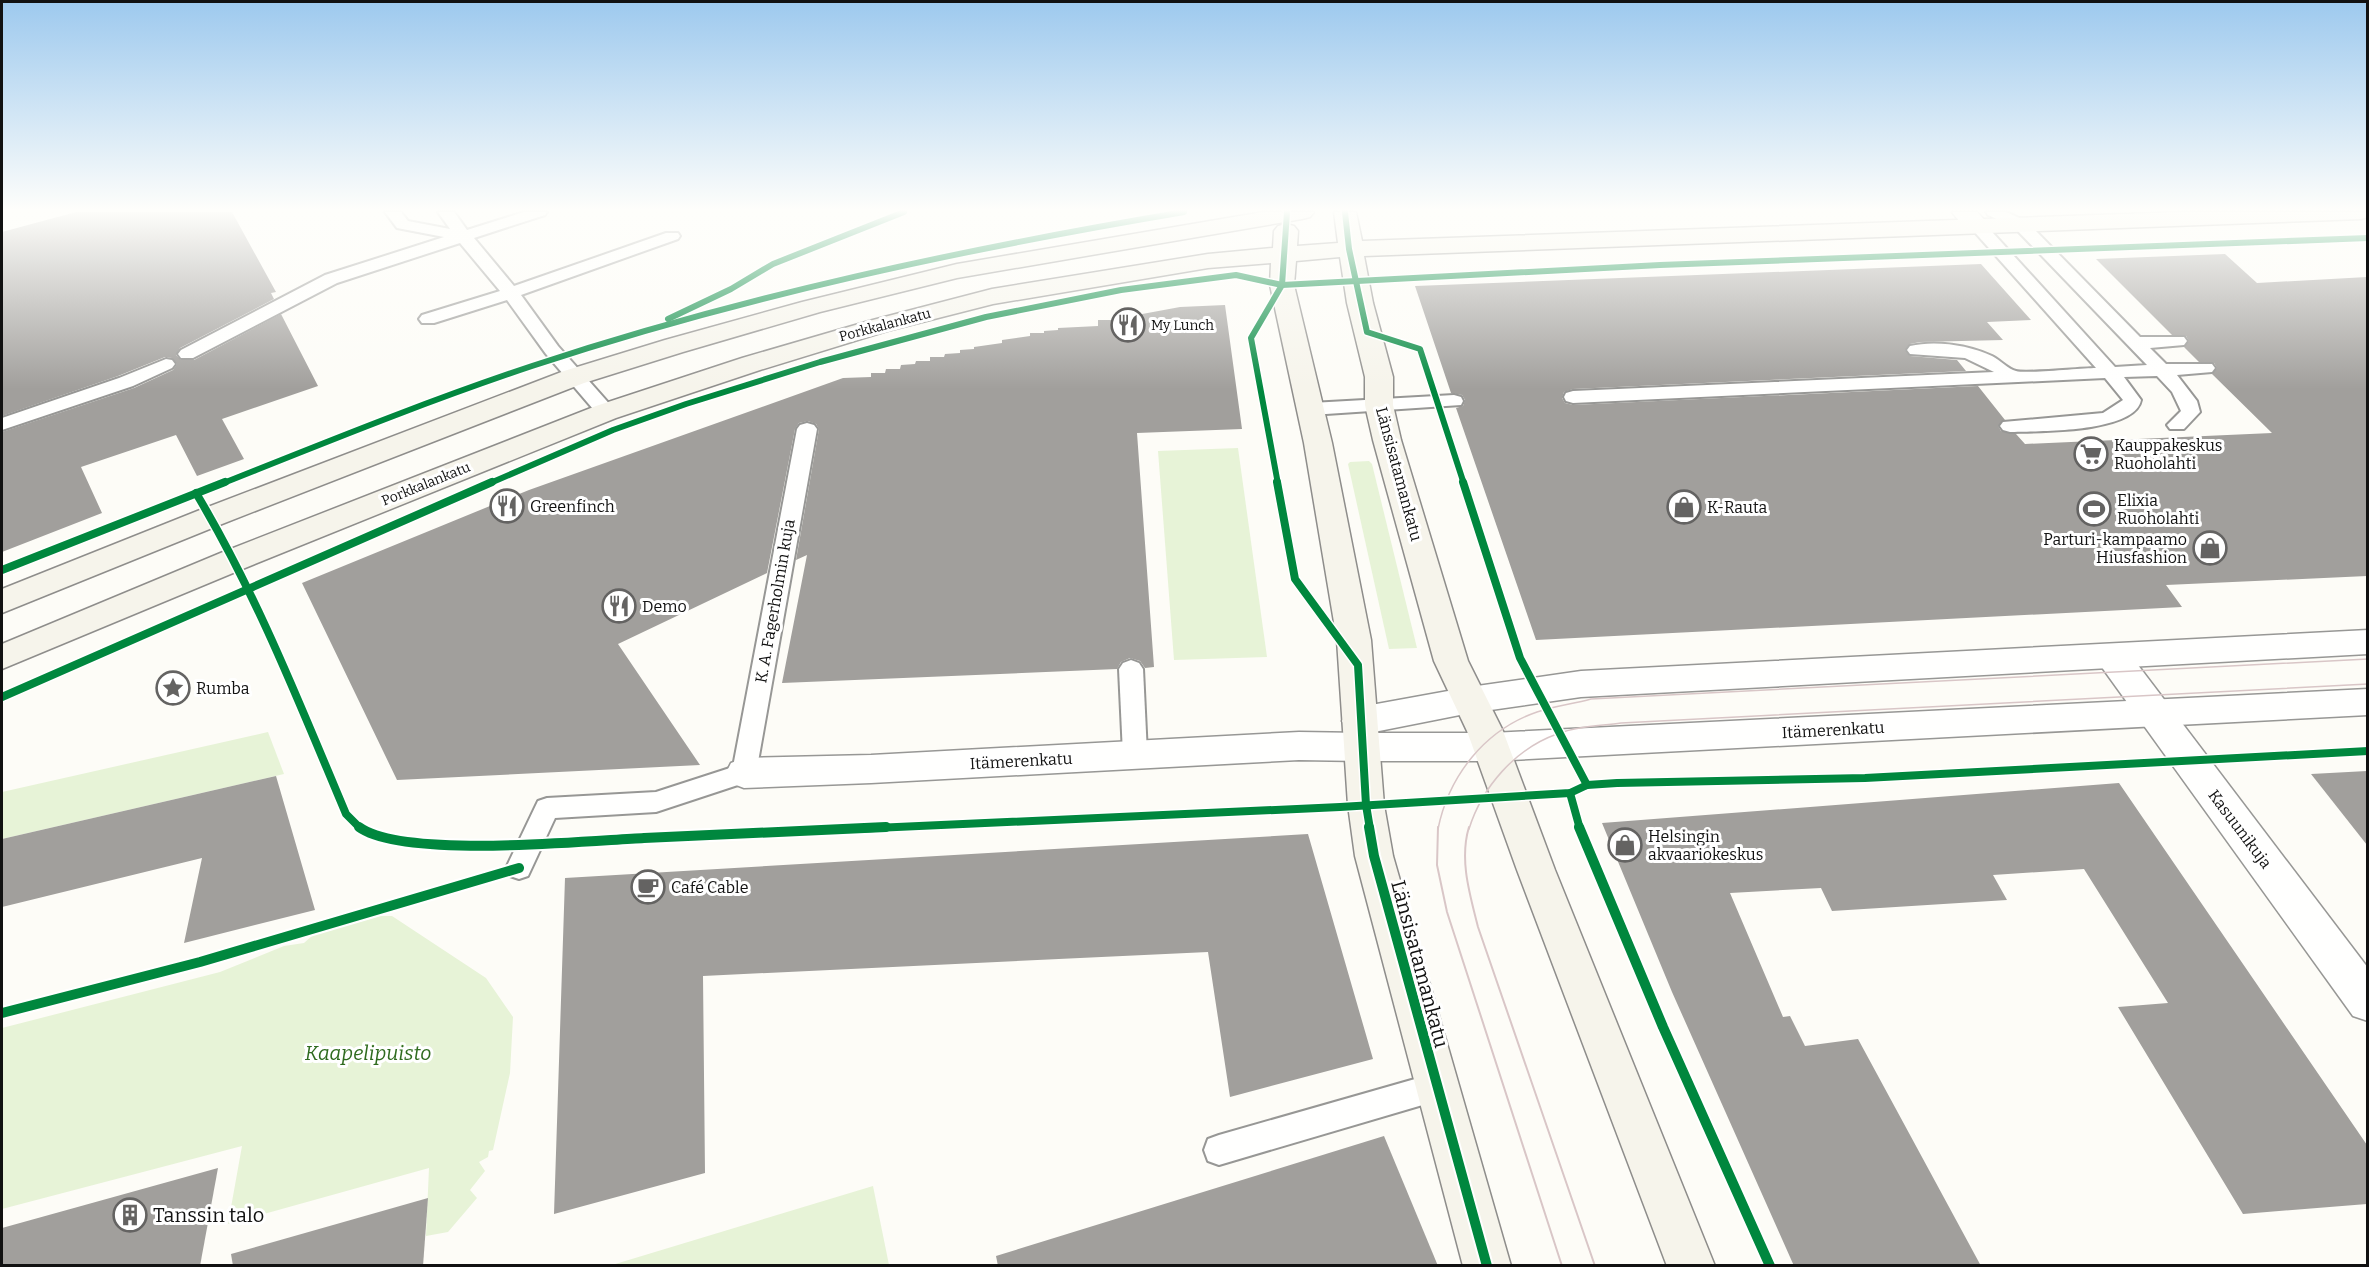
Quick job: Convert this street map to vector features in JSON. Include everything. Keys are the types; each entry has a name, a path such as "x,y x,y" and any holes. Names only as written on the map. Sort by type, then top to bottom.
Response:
{"main road":[{"path":"2,602 211,517 574,377 811,307 956,271"},
{"name":"Porkkalankatu","path":"2,657 244,556 606,412 761,361 878,326 992,297 1147,271"},
{"name":"Länsisatamankatu","path":"1283,271 1282,285 1311,409 1354,640 1366,805 1374,856 1487,1266"},
{"name":"Länsisatamankatu","path":"1354,271 1379,377 1379,405 1451,661 1491,747 1536,870 1691,1266"}],"street":[{"name":"Itämerenkatu","path":"744,773 871,769 1299,746 1361,734 1470,700 1607,682 2367,642"},
{"name":"Kasuunikuja","path":"2113,657 2367,1002"},
{"name":"Itämerenkatu","path":"1361,734 1491,747 2367,702"}],"lane":[{"path":"187,354 331,279 355,271"},
{"path":"491,271 511,293 574,377 606,412"},
{"path":"428,319 573,271"},
{"path":"2010,426 2076,423 2108,418 2131,405 2132,399 2025,271"},
{"path":"2066,271 2136,343 2188,401 2191,412 2177,425"},
{"path":"2136,343 2178,341"},
{"path":"1916,350 1969,352 1995,362 2011,376"},
{"path":"2,424 126,382 166,364"},
{"path":"1573,397 2206,368"},
{"path":"1311,409 1454,401"},
{"name":"K. A. Fagerholmin kuja","path":"744,773 807,429"},
{"path":"1131,669 1135,754"},
{"path":"519,868 547,808 656,802 744,773"},
{"path":"1219,1150 1436,1086"}],"green space":[{"path":"1238,448 1267,657 1174,660 1158,451"},
{"path":"1369,461 1372,464 1417,648 1389,649 1348,464"},
{"path":"268,732 284,774 2,839 2,792"},
{"name":"Kaapelipuisto","path":"380,916 392,916 486,978 513,1017 510,1073 493,1150 489,1151 488,1157 479,1162 485,1171 470,1190 477,1198 448,1232 426,1236 429,1168 228,1224 242,1146 2,1209 2,1028 220,972 284,946 304,943 313,935"},
{"path":"873,1186 889,1265 612,1265"}],"building":[{"path":"2,271 265,271 276,292 271,293 274,299 180,348 176,355 181,360 194,360 281,314 318,386 222,419 244,459 197,476 176,435 81,467 102,513 2,552 2,432 134,388 173,370 177,364 172,358 165,357 118,376 2,416"},
{"name":"Kauppakeskus Ruoholahti","path":"1798,271 1987,271 2031,320 1987,322 2003,340 1920,342 1910,344 1905,350 1910,356 1957,360 1966,371 1573,389 1564,392 1562,398 1565,403 1573,405 1978,386 2005,420 1998,426 2001,431 2016,434 2025,444 2272,433 2212,374 2217,368 2214,363 2199,362 2184,347 2189,341 2186,336 2172,335 2108,271 2244,271 2257,283 2367,277 2367,576 2166,585 2182,607 1536,640 1456,408 1463,406 1465,400 1462,395 1451,393 1415,286"},
{"path":"1225,305 1242,429 1137,433 1154,667 1145,668 1140,661 1130,658 1121,662 1117,669 782,683 807,555 796,560 819,429 816,424 808,421 799,423 795,429 767,573 618,644 700,765 397,780 302,583 529,490 843,378 871,377 871,373 885,373 886,369 900,369 901,365 915,364 916,361 930,361 930,357 944,357 945,354 960,353 960,350 1030,336 1030,333 1044,333 1044,331 1058,330 1058,328 1098,326 1098,320 1112,320 1112,318 1180,307"},
{"path":"2367,771 2367,845 2311,774"},
{"path":"276,776 315,910 184,943 202,858 2,907 2,839"},
{"path":"2119,783 2367,1145 2367,1204 2243,1214 2118,1007 2168,1003 2084,869 1993,875 2007,900 1832,911 1821,888 1730,893 1783,1017 1790,1016 1805,1046 1858,1039 1981,1266 1794,1266 1672,992 1602,823"},
{"path":"1308,834 1373,1059 1230,1097 1208,952 703,976 705,1173 554,1214 565,878"},
{"path":"1384,1136 1438,1266 998,1266 996,1256"},
{"name":"Tanssin talo","path":"218,1168 200,1266 2,1266 2,1228"},
{"path":"428,1198 423,1266 233,1266 231,1254"}],"tram line":[{"path":"1438,829 1443,809 1460,773 1472,757 1501,730 1537,712 1591,699 2368,659"},
{"path":"1469,829 1491,784 1514,760 1527,749 1542,741 1565,731 1581,728 1621,723 2368,684"},
{"path":"1438,827 1437,865 1447,912 1562,1266"},
{"path":"1469,827 1465,865 1478,927 1595,1266"}],"cycle path":[{"path":"668,319 731,289 761,271"},
{"path":"2,570 290,456 502,376 714,312 878,271"},
{"path":"1283,271 1282,285 1251,338 1295,579 1358,665 1366,805 1374,856 1487,1266"},
{"path":"1354,271 1367,332 1420,349 1520,658 1587,785"},
{"path":"2,697 278,574 613,430 686,404 820,362 986,317 1121,290 1236,275 1282,285 1544,271"},
{"path":"196,493 219,531 259,610 346,814 363,830 378,837 398,841 444,844 530,843 1340,807 1570,793 1587,785 1617,783 1865,778 2368,751"},
{"path":"1570,793 1576,820 1663,1027 1770,1266"},
{"path":"2,1013 200,962 519,868"}],"place":[{"name":"My Lunch","path":"1128,325"},
{"name":"Kauppakeskus Ruoholahti","path":"2091,454"},
{"name":"Greenfinch","path":"507,506"},
{"name":"K-Rauta","path":"1684,507"},
{"name":"Elixia Ruoholahti","path":"2094,509"},
{"name":"Parturi-kampaamo Hiusfashion","path":"2210,548"},
{"name":"Demo","path":"619,606"},
{"name":"Rumba","path":"173,688"},
{"name":"Helsingin akvaariokeskus","path":"1625,845"},
{"name":"Café Cable","path":"648,887"},
{"name":"Tanssin talo","path":"130,1215"}]}
